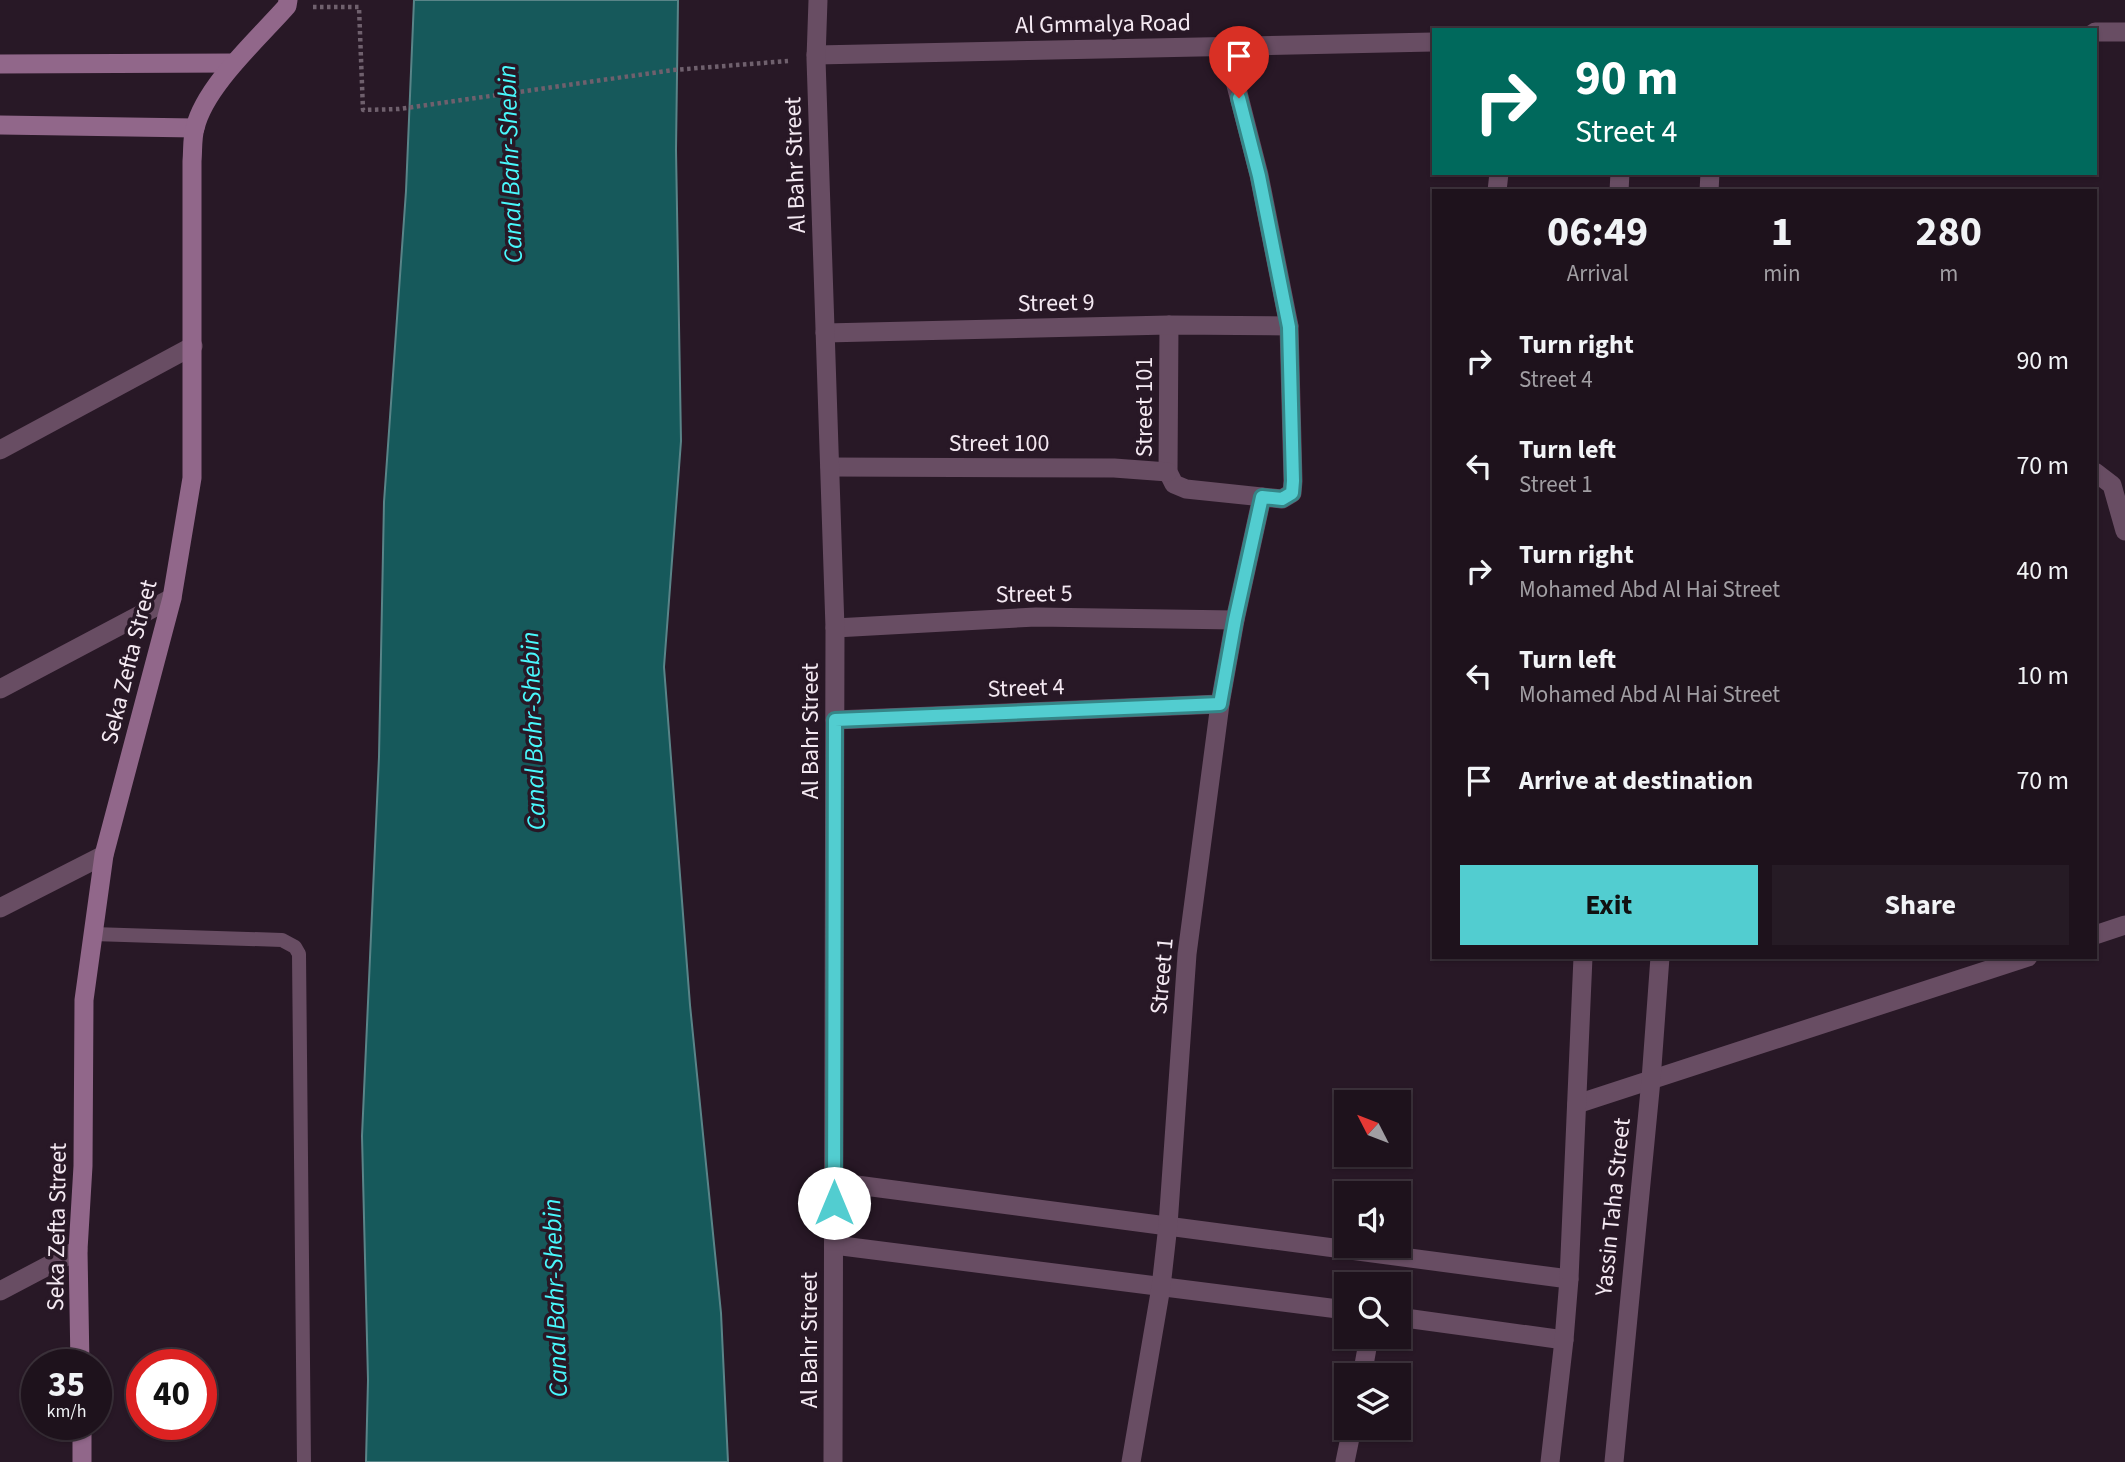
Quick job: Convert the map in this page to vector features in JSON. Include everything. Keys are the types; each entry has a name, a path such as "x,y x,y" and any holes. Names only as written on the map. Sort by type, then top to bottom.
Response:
{"main road":[{"name":"Seka Zefta Street","path":"80,1349 78,1250 83,1166 84,999 104,855 172,598 192,478 192,161 195,128 207,102 234,63 287,3"},
{"path":"0,64 234,63"},
{"path":"0,125 195,128"},
{"path":"78,1460 80,1440"}],"street":[{"name":"Al Bahr Street","path":"818,0 816,57 835,628 833,1462"},
{"path":"2097,32 2125,32"},
{"name":"Al Gmmalya Road","path":"816,57 1432,42"},
{"path":"1226,46 1259,176 1289,327"},
{"name":"Street 9","path":"825,333 1169,325 1289,327"},
{"name":"Street 101","path":"1169,325 1168,472 1174,484 1186,489 1282,499 1292,493 1293,481 1289,327"},
{"path":"0,450 193,346"},
{"name":"Street 100","path":"830,467 1114,468 1168,472"},
{"path":"2097,474 2112,485 2125,531"},
{"name":"Street 1","path":"1130,1462 1167,1231 1188,954 1220,704 1262,497"},
{"path":"0,689 172,598"},
{"name":"Street 5","path":"835,628 1036,617 1235,620"},
{"name":"Street 4","path":"835,720 1220,704"},
{"path":"0,908 104,855"},
{"path":"2097,934 2125,925"},
{"name":"Yassin Taha Street","path":"1550,1462 1569,1279 1583,959"},
{"name":"Yassin Taha Street","path":"1614,1462 1651,1080 1660,959"},
{"path":"1577,1104 2022,959"},
{"path":"834,1182 1167,1231 1569,1279"},
{"path":"834,1245 1161,1280 1334,1308"},
{"path":"0,1291 78,1250"},
{"path":"1411,1319 1564,1340"},
{"path":"1345,1462 1350,1440"}],"lane":[{"path":"93,934 282,940 295,947 299,954 304,1462"}],"path":[{"path":"287,3 359,7 363,110 398,109 673,70 816,57"}],"water":[{"name":"Canal Bahr-Shebin","path":"414,0 678,0 676,150 681,441 664,667 690,1005 721,1313 728,1462 366,1462 368,1380 362,1136 379,757 384,502 406,191"}],"route":[{"path":"834,1203 835,720 1220,704 1262,497 1282,499 1292,493 1293,481 1289,327 1259,176 1239,98"}]}
